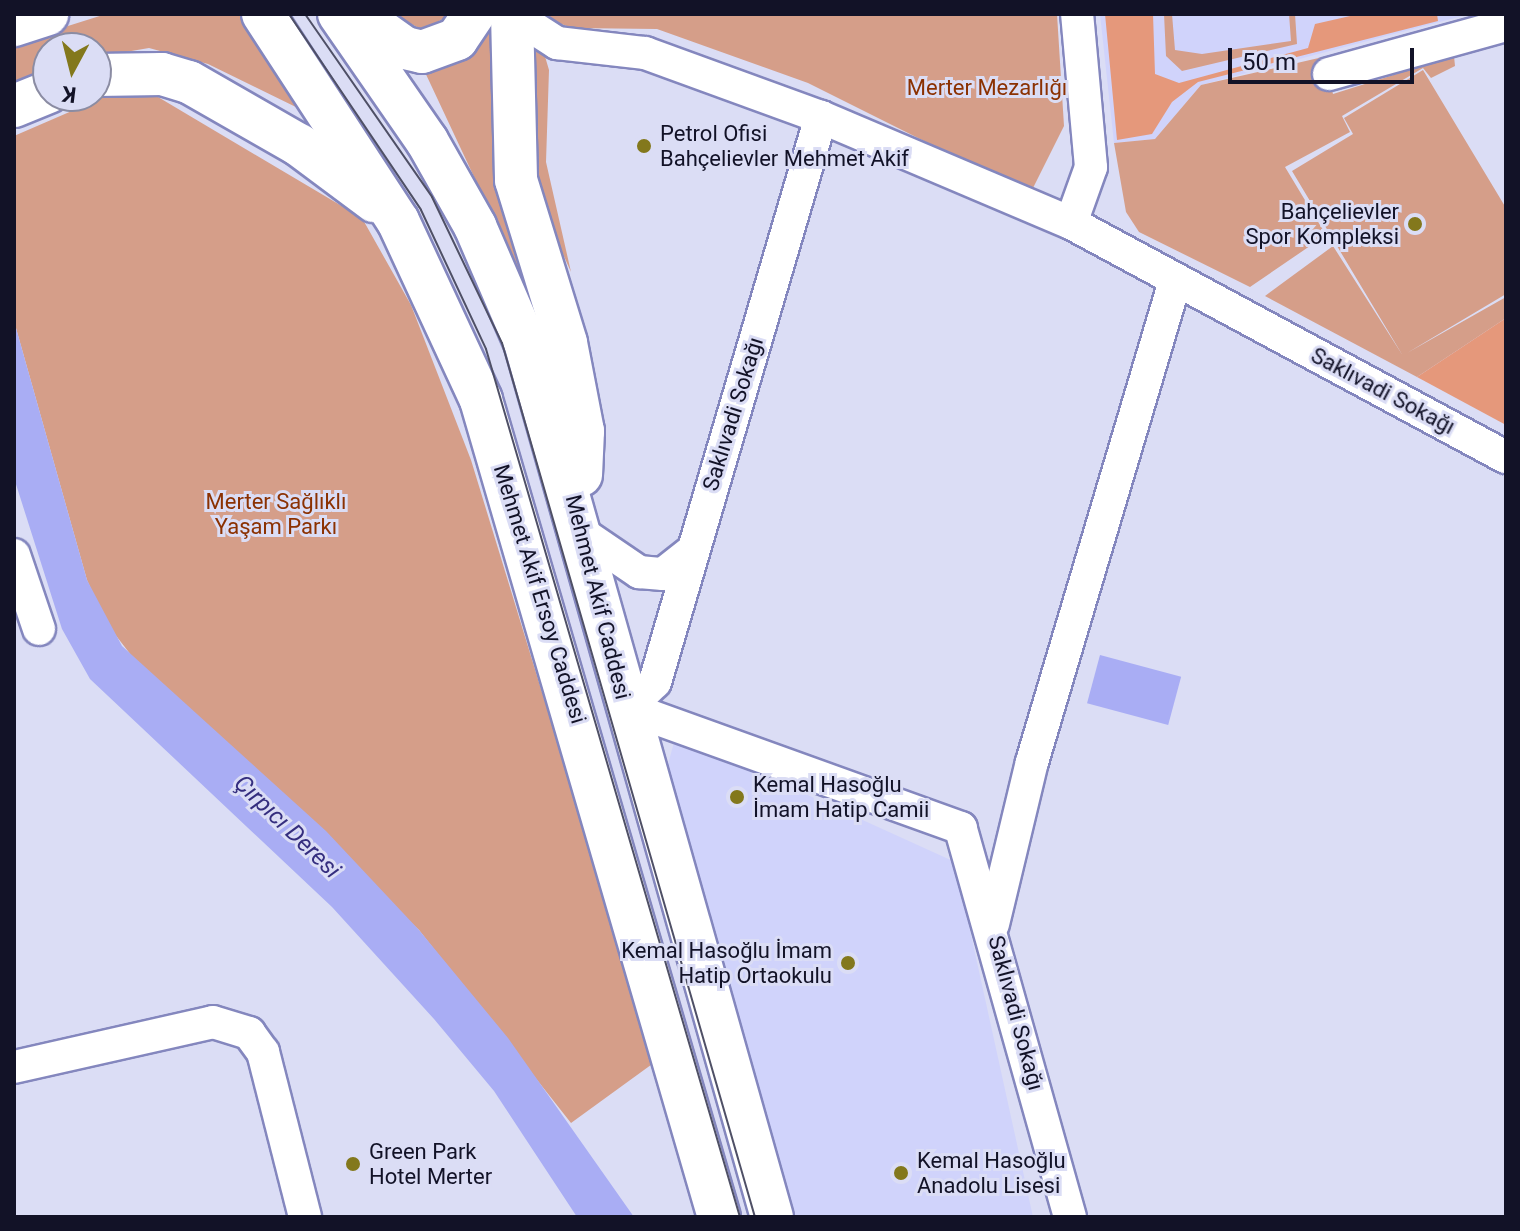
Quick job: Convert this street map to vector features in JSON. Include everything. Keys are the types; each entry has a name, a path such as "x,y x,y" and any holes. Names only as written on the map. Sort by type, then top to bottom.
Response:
{"main road":[{"path":"14,25 47,14"},
{"name":"Mehmet Akif Ersoy Caddesi","path":"263,14 398,221 481,400 719,1217"},
{"name":"Mehmet Akif Caddesi","path":"339,14 420,130 493,263 579,519 772,1217"},
{"path":"357,14 405,48 422,52 457,39 474,14"},
{"path":"512,14 516,180 566,343 583,431 579,519"},
{"path":"112,75 162,74 189,82 299,145 398,221"}],"street":[{"path":"512,14 557,43 645,53 821,117"},
{"path":"1071,223 1091,167 1077,14"},
{"path":"1329,74 1506,25"},
{"name":"Saklıvadi Sokağı","path":"1070,1217 993,925 961,828 628,708 655,682 821,117 1071,223 1506,457"},
{"path":"993,925 1032,762 1175,281"},
{"path":"579,519 639,572 663,574 692,551"},
{"path":"14,555 39,629"},
{"path":"14,1067 213,1022 249,1033 263,1052 305,1217"}],"shaded area":[{"path":"1100,14 1470,14 1201,85 1155,139 1114,143"},
{"path":"1105,14 1153,14 1155,74 1179,83 1308,48 1315,24 1359,14 1437,14 1438,21 1198,82 1172,102 1152,134 1117,140"},
{"path":"1506,318 1506,425 1417,377"},
{"name":"Kemal Hasoğlu İmam Hatip Ortaokulu","path":"676,735 955,862 1033,1217 794,1217 667,768"}],"green space":[{"path":"106,14 243,14 304,111 208,64 149,48 112,54 112,32 49,32"},
{"path":"394,14 452,14 422,30"},
{"name":"Merter Mezarlığı","path":"535,14 1057,14 1064,126 1030,194 808,83 657,29 572,28"},
{"path":"1164,14 1172,14 1175,50 1202,54 1291,41 1289,14 1295,14 1297,44 1182,71 1166,56"},
{"path":"492,23 545,328 423,68 472,56"},
{"path":"32,37 32,77 14,83 14,43"},
{"path":"530,43 544,53 549,70 546,162 571,272 542,207 532,160"},
{"path":"1454,56 1455,66 1431,78 1423,68 1342,116 1350,132 1285,167 1326,235 1250,287 1139,232 1126,212 1114,143 1155,139 1201,85 1323,57 1333,94"},
{"name":"Bahçelievler Spor Kompleksi","path":"1423,70 1506,208 1506,294 1407,353 1506,297 1506,318 1417,377 1265,296 1333,246 1403,356 1292,171 1353,134 1344,118"},
{"name":"Merter Sağlıklı Yaşam Parkı","path":"112,94 158,97 362,218 411,305 471,460 655,1062 571,1123 419,930 148,677 107,624 87,580 14,321 14,136 69,112 112,112"}],"water":[{"name":"Çırpıcı Deresi","path":"14,321 87,580 122,646 326,831 419,930 508,1038 634,1217 577,1217 494,1091 434,1019 332,907 90,679 62,629 14,478"},
{"path":"1100,655 1181,677 1168,725 1087,703"}],"tram line":[{"path":"289,14 421,210 486,349 740,1217"},
{"path":"305,14 432,197 502,343 755,1217"}],"place":[{"name":"Petrol Ofisi Bahçelievler Mehmet Akif","path":"644,146"},
{"name":"Bahçelievler Spor Kompleksi","path":"1415,224"},
{"name":"Kemal Hasoğlu İmam Hatip Camii","path":"737,797"},
{"name":"Kemal Hasoğlu İmam Hatip Ortaokulu","path":"848,963"},
{"name":"Green Park Hotel Merter","path":"353,1164"},
{"name":"Kemal Hasoğlu Anadolu Lisesi","path":"901,1173"}]}
